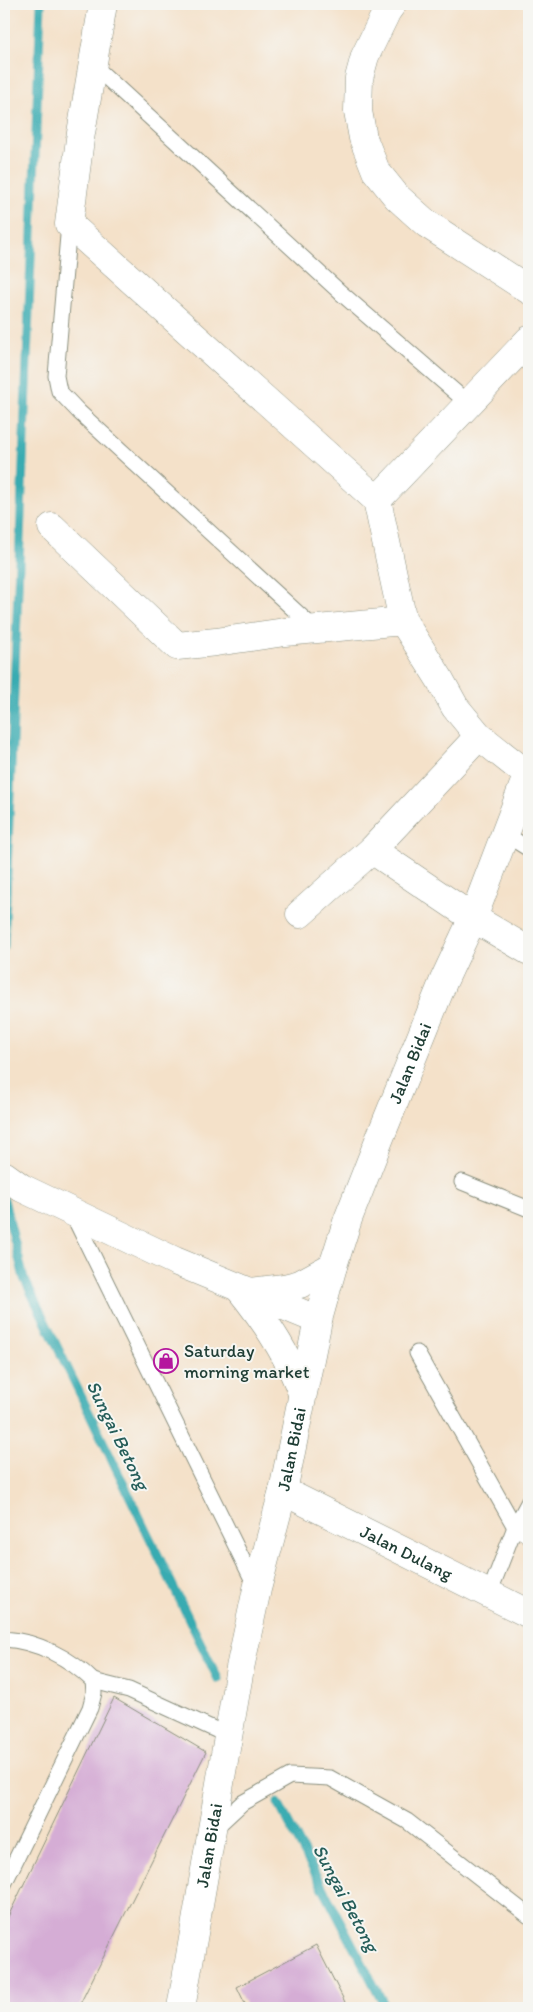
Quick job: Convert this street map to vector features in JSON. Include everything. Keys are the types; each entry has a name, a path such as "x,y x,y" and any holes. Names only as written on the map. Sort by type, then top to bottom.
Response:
{"street":[{"path":"103,4 80,139 69,224 377,500 404,621 455,707 479,736 528,773"},
{"path":"392,4 365,56 359,78 360,120 363,138 376,171 397,197 427,224 529,290"},
{"path":"377,500 529,340"},
{"path":"52,527 177,646 315,629 404,621"},
{"path":"300,914 372,850 479,736"},
{"name":"Jalan Bidai","path":"178,2007 213,1830 240,1668 257,1589 283,1491 318,1320 333,1266 348,1219 381,1135 444,980 473,918 528,773"},
{"path":"372,850 473,918 529,951"},
{"path":"13,1182 175,1261 318,1320"},
{"path":"244,1289 284,1288 300,1284 333,1266"},
{"path":"244,1289 293,1368 302,1393"},
{"name":"Jalan Dulang","path":"283,1491 529,1614"}],"lane":[{"path":"92,65 341,292 469,404"},
{"path":"69,224 56,376 59,391 79,412 315,629"},
{"path":"505,834 529,849"},
{"path":"462,1182 529,1209"},
{"path":"72,1212 257,1589"},
{"path":"417,1353 515,1527 529,1536"},
{"path":"489,1594 515,1527 529,1501"},
{"path":"4,1639 26,1642 48,1651 79,1667 93,1681 129,1690 229,1736"},
{"path":"4,1884 90,1708 94,1693 93,1681"},
{"path":"213,1830 242,1803 290,1776 330,1778 407,1821 529,1916"}],"building":[{"path":"114,1698 206,1752 78,2008 4,2008 4,1925"},
{"path":"316,1945 348,2008 247,2008 237,1987"}],"waterway":[{"name":"Sungai Betong","path":"4,947 41,4"},
{"name":"Sungai Betong","path":"4,1200 24,1278 218,1679"},
{"name":"Sungai Betong","path":"278,1803 386,2008"}],"place":[{"name":"Saturday morning market","path":"166,1361"}]}
